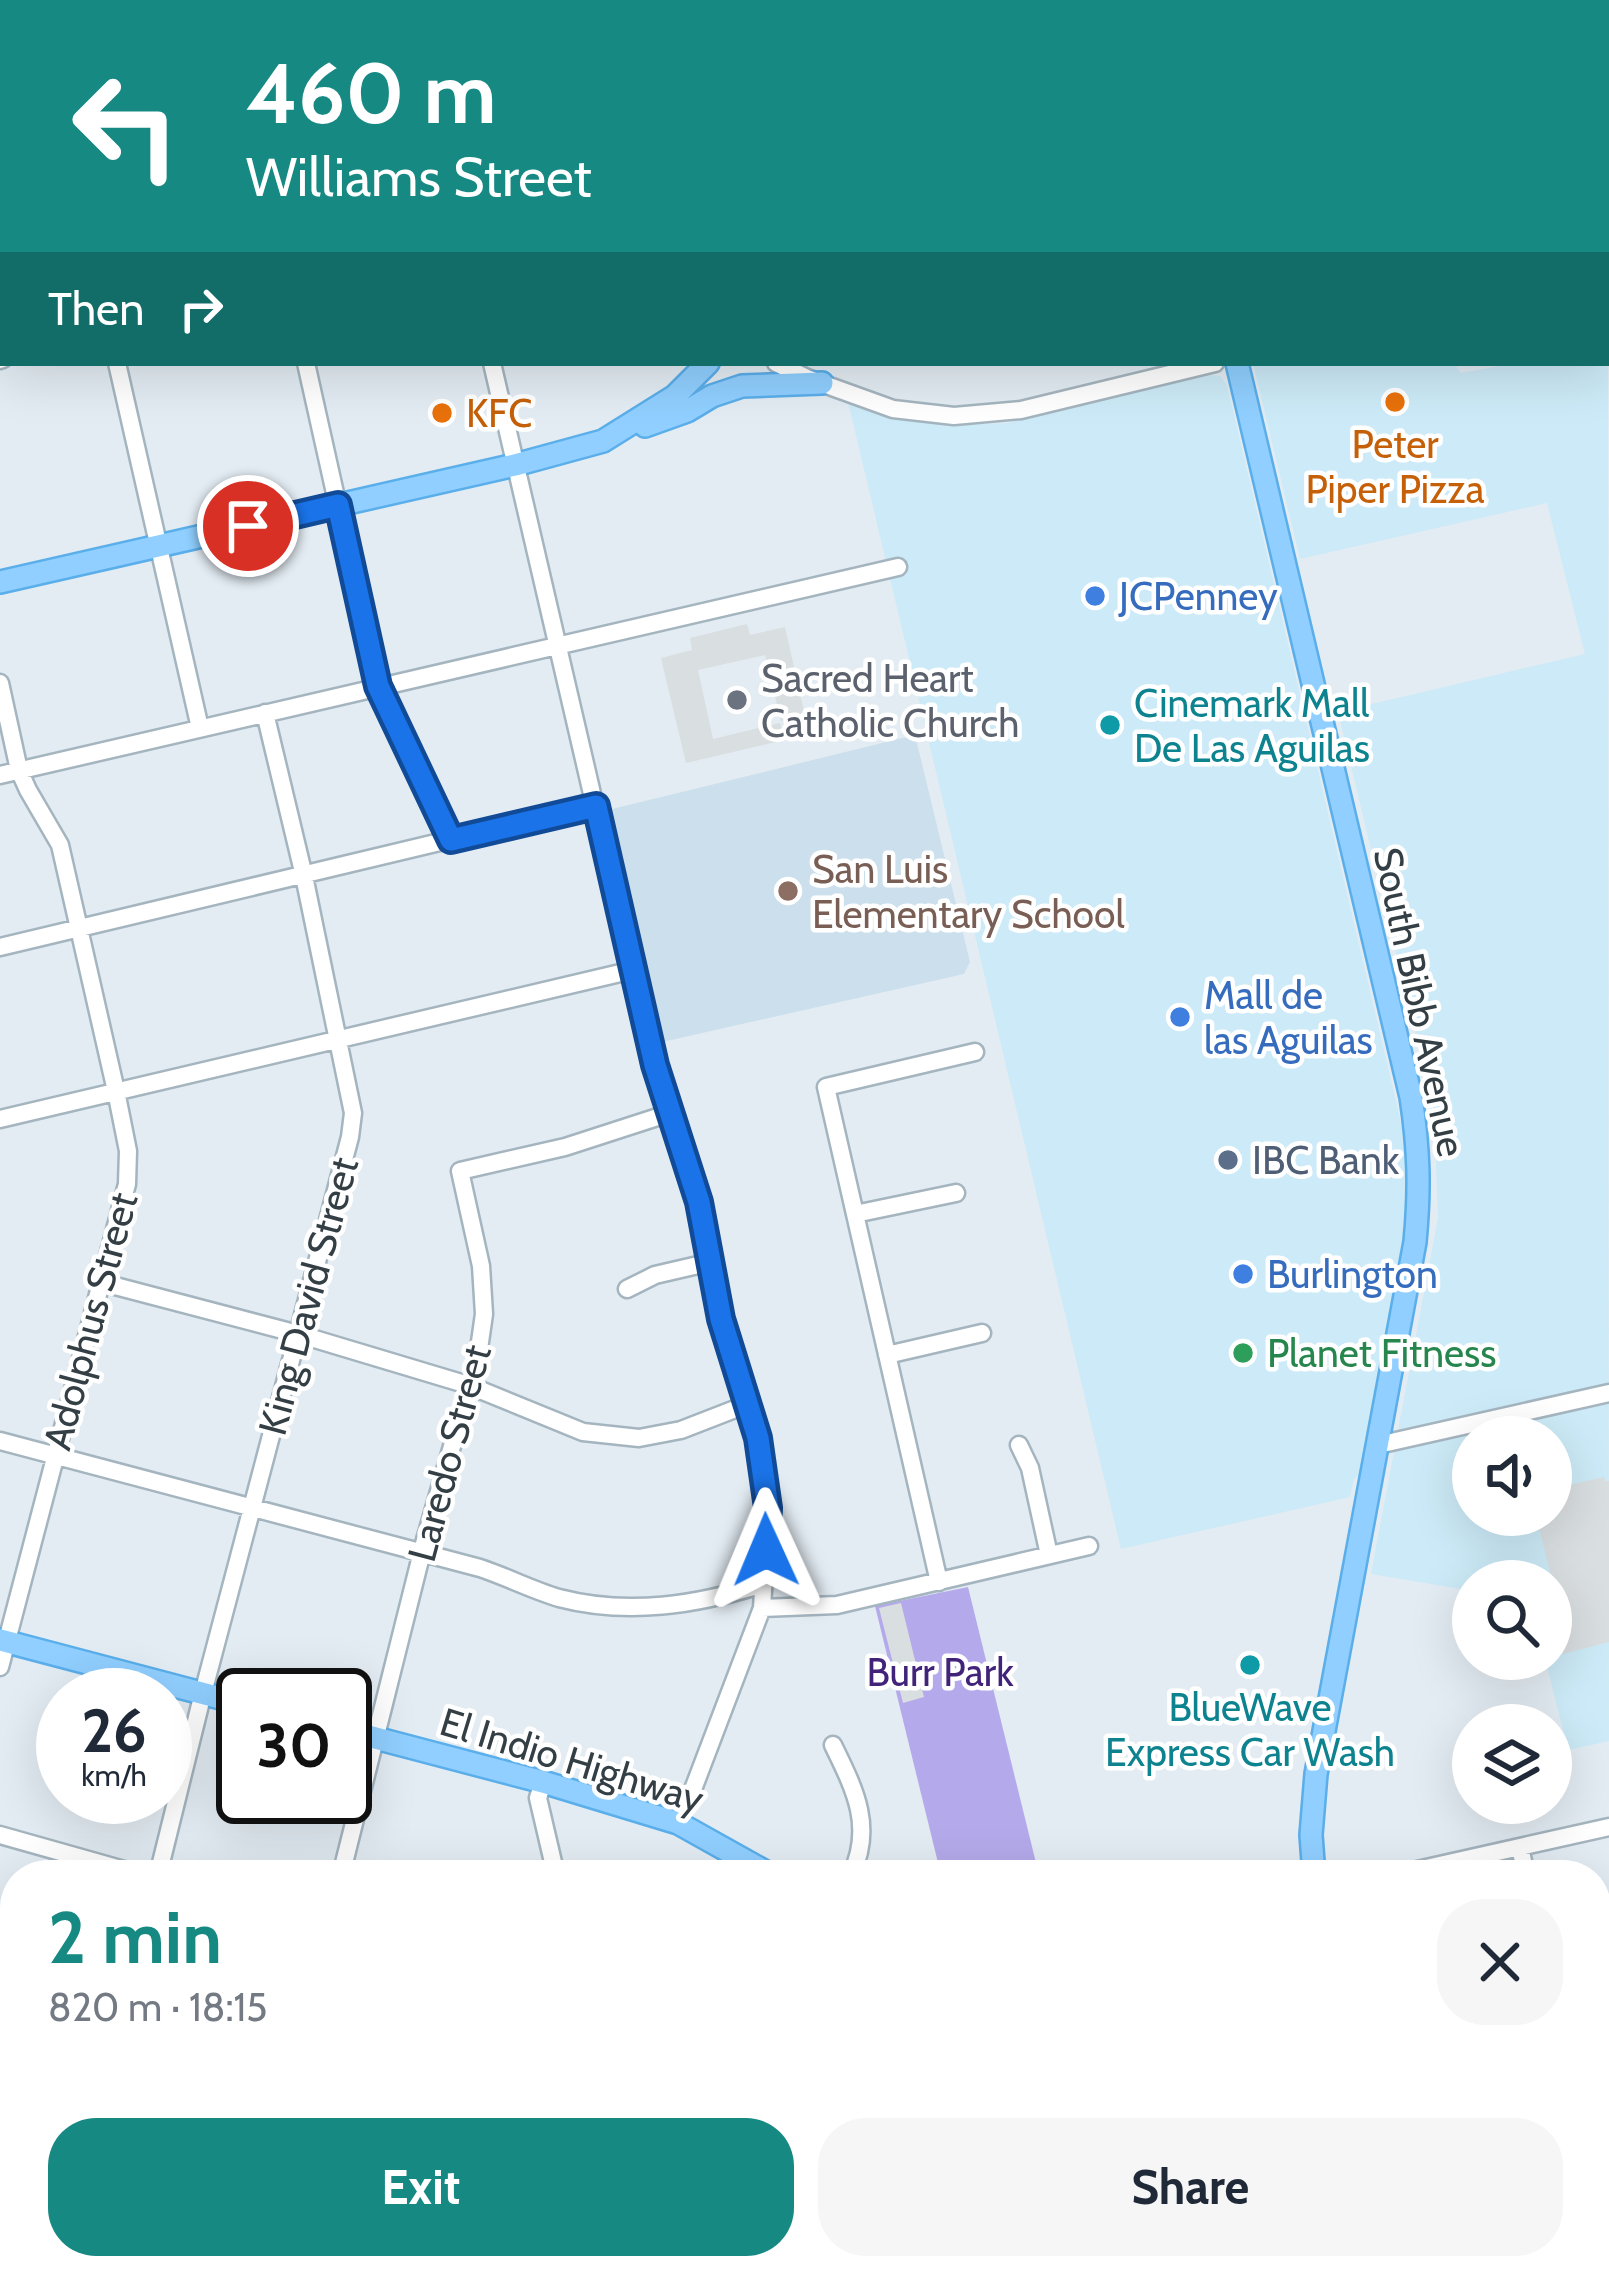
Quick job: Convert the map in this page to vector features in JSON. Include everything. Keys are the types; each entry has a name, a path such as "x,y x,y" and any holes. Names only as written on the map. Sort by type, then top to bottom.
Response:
{"main road":[{"path":"603,441 676,396 705,366"},
{"path":"804,366 822,383"},
{"name":"South Bibb Avenue","path":"1238,366 1419,1146 1415,1242 1316,1774 1313,1860"},
{"path":"0,582 515,465 603,441 742,386 822,383"},
{"path":"3,1641 216,1697"},
{"name":"El Indio Highway","path":"372,1737 678,1823 743,1860"}],"street":[{"path":"118,366 200,728"},
{"path":"307,366 378,686 451,840"},
{"path":"493,366 655,1065 699,1202 721,1319 764,1469 768,1508 762,1608 692,1792"},
{"path":"783,366 893,409 954,416 1021,410 1203,366"},
{"path":"0,775 898,567"},
{"name":"Adolphus Street","path":"0,683 19,770 60,845 129,1168 3,1641 0,1667"},
{"name":"King David Street","path":"162,1860 353,1113 265,713"},
{"path":"0,947 596,806"},
{"path":"0,1119 633,970"},
{"path":"939,1582 826,1087 975,1052"},
{"name":"Laredo Street","path":"345,1860 478,1356 484,1314 481,1266 460,1171 565,1147 670,1113"},
{"path":"855,1214 956,1193"},
{"path":"627,1289 656,1274 711,1262"},
{"path":"100,1282 468,1385 583,1432 639,1438 681,1430 748,1404"},
{"path":"887,1354 982,1334"},
{"path":"1378,1445 1609,1393"},
{"path":"0,1441 480,1568 563,1599 607,1606 672,1605 763,1584"},
{"path":"1019,1444 1030,1468 1049,1555"},
{"path":"762,1608 837,1605 1089,1546"},
{"path":"833,1745 861,1812 862,1852 858,1860"},
{"path":"543,1782 538,1798 552,1860"},
{"path":"1462,1860 1609,1827"},
{"path":"0,1835 89,1860"},
{"path":"1520,1847 1523,1860"}],"shaded area":[{"path":"1254,366 1456,366 1461,373 1499,366 1608,366 1609,1741 1572,1749 1572,1704 1556,1704 1550,1680 1572,1680 1572,1560 1452,1560 1452,1588 1371,1574 1438,1218 1434,1111 1338,712 1585,654 1547,503 1300,559"},
{"path":"1207,375 1220,376 1227,385 1403,1131 1407,1213 1361,1473 1354,1479 1350,1497 1121,1549 848,402 924,422 1008,423"},
{"path":"747,624 750,635 785,627 805,716 781,721 765,655 698,670 713,739 780,723 789,739 686,763 661,658 692,650 690,638"},
{"name":"San Luis Elementary School","path":"915,735 970,962 964,974 658,1043 608,810"},
{"path":"1604,1477 1609,1481 1609,1642 1572,1652 1572,1560 1547,1560 1541,1536 1572,1536 1572,1484"},
{"path":"901,1603 924,1697 903,1703 879,1608"}],"green space":[{"name":"Burr Park","path":"968,1587 1035,1860 937,1860 875,1606"}],"place":[{"name":"Peter Piper Pizza","path":"1395,402"},
{"name":"KFC","path":"442,413"},
{"name":"JCPenney","path":"1095,596"},
{"name":"Sacred Heart Catholic Church","path":"737,700"},
{"name":"Cinemark Mall De Las Aguilas","path":"1110,725"},
{"name":"San Luis Elementary School","path":"788,891"},
{"name":"Mall de las Aguilas","path":"1180,1017"},
{"name":"IBC Bank","path":"1228,1160"},
{"name":"Burlington","path":"1243,1274"},
{"name":"Planet Fitness","path":"1243,1353"},
{"name":"BlueWave Express Car Wash","path":"1250,1665"}],"route":[{"path":"248,526 338,505 378,686 451,840 596,806 655,1065 699,1202 721,1319 758,1438 768,1508 766,1550"}]}
